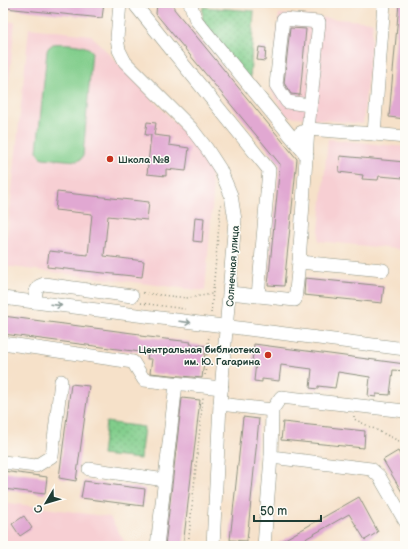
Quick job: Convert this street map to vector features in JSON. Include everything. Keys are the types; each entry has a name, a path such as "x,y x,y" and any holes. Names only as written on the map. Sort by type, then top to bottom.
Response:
{"street":[{"path":"190,3 196,20 307,156"},
{"path":"374,134 384,3"},
{"path":"120,4 136,4 269,170 258,296"},
{"name":"Солнечная улица","path":"120,4 117,38 119,50 125,62 191,128 220,169 231,195 235,220 220,404 213,546"},
{"path":"230,293 295,300 310,105 319,22 283,19 276,85 287,102 310,105"},
{"path":"292,138 308,129 405,138"},
{"path":"299,262 383,270"},
{"path":"34,302 36,291 39,286 44,284 132,296"},
{"path":"3,298 405,349"},
{"path":"3,343 133,362 144,380 222,388"},
{"path":"3,462 36,466 52,456 61,380"},
{"path":"157,546 176,384"},
{"path":"264,546 271,457 272,410 281,397 405,411"},
{"path":"220,404 272,410"},
{"path":"271,457 371,469 379,476 405,521"},
{"path":"89,469 165,480"}],"path":[{"path":"188,546 221,198"},
{"path":"186,309 139,303 132,296 141,293 188,298 213,294"},
{"path":"356,406 354,418 405,444"}],"shaded area":[{"path":"279,14 373,22 363,124 286,116 271,90"},
{"path":"3,21 15,22 3,139"},
{"name":"Школа №8","path":"29,28 91,35 201,150 210,168 213,196 205,291 4,266"},
{"path":"328,139 405,147 405,250 318,241"},
{"path":"3,502 110,517 127,546 3,546"}],"green space":[{"path":"203,7 254,11 250,80 202,22"},
{"path":"53,44 80,45 92,51 83,156 77,161 43,158 37,151 47,51"},
{"path":"106,422 144,427 140,459 102,455"}],"building":[{"path":"5,3 104,3 102,18 5,8"},
{"path":"157,3 174,3 174,9 297,159 284,286 268,285 280,164 156,14"},
{"path":"399,3 405,3 405,119 389,117"},
{"path":"290,28 306,29 300,95 291,94 284,83"},
{"path":"259,47 266,48 265,61 257,60"},
{"path":"147,122 156,123 154,135 170,137 169,145 189,148 186,171 166,169 166,176 147,174 151,135 145,135"},
{"path":"340,156 405,162 403,178 379,176 378,180 362,179 363,175 339,172"},
{"path":"57,192 149,202 147,220 108,216 104,256 144,261 142,277 47,267 49,251 88,255 92,214 55,210"},
{"path":"195,217 204,218 202,242 193,241"},
{"path":"305,278 384,286 382,303 304,295"},
{"path":"3,316 140,334 140,336 191,342 190,344 206,346 202,378 150,373 152,359 147,359 148,353 3,334"},
{"path":"254,344 405,364 405,371 393,370 390,395 376,394 376,397 368,396 370,377 338,372 335,388 318,386 318,389 310,388 312,369 281,365 279,381 262,379 262,382 254,381 256,362 252,362"},
{"path":"71,384 89,386 76,481 59,478"},
{"path":"182,398 200,400 183,546 165,546"},
{"path":"243,417 259,419 247,541 230,540"},
{"path":"283,422 365,431 364,448 281,440"},
{"path":"398,451 405,464 405,497 383,460"},
{"path":"3,471 47,477 45,494 3,489"},
{"path":"84,481 145,489 143,506 81,498"},
{"path":"359,497 378,532 365,540 349,514 293,546 273,546"},
{"path":"24,516 32,528 20,536 12,524"}],"place":[{"name":"Школа №8","path":"110,159"},
{"name":"Центральная библиотека им. Ю. Гагарина","path":"268,355"}]}
